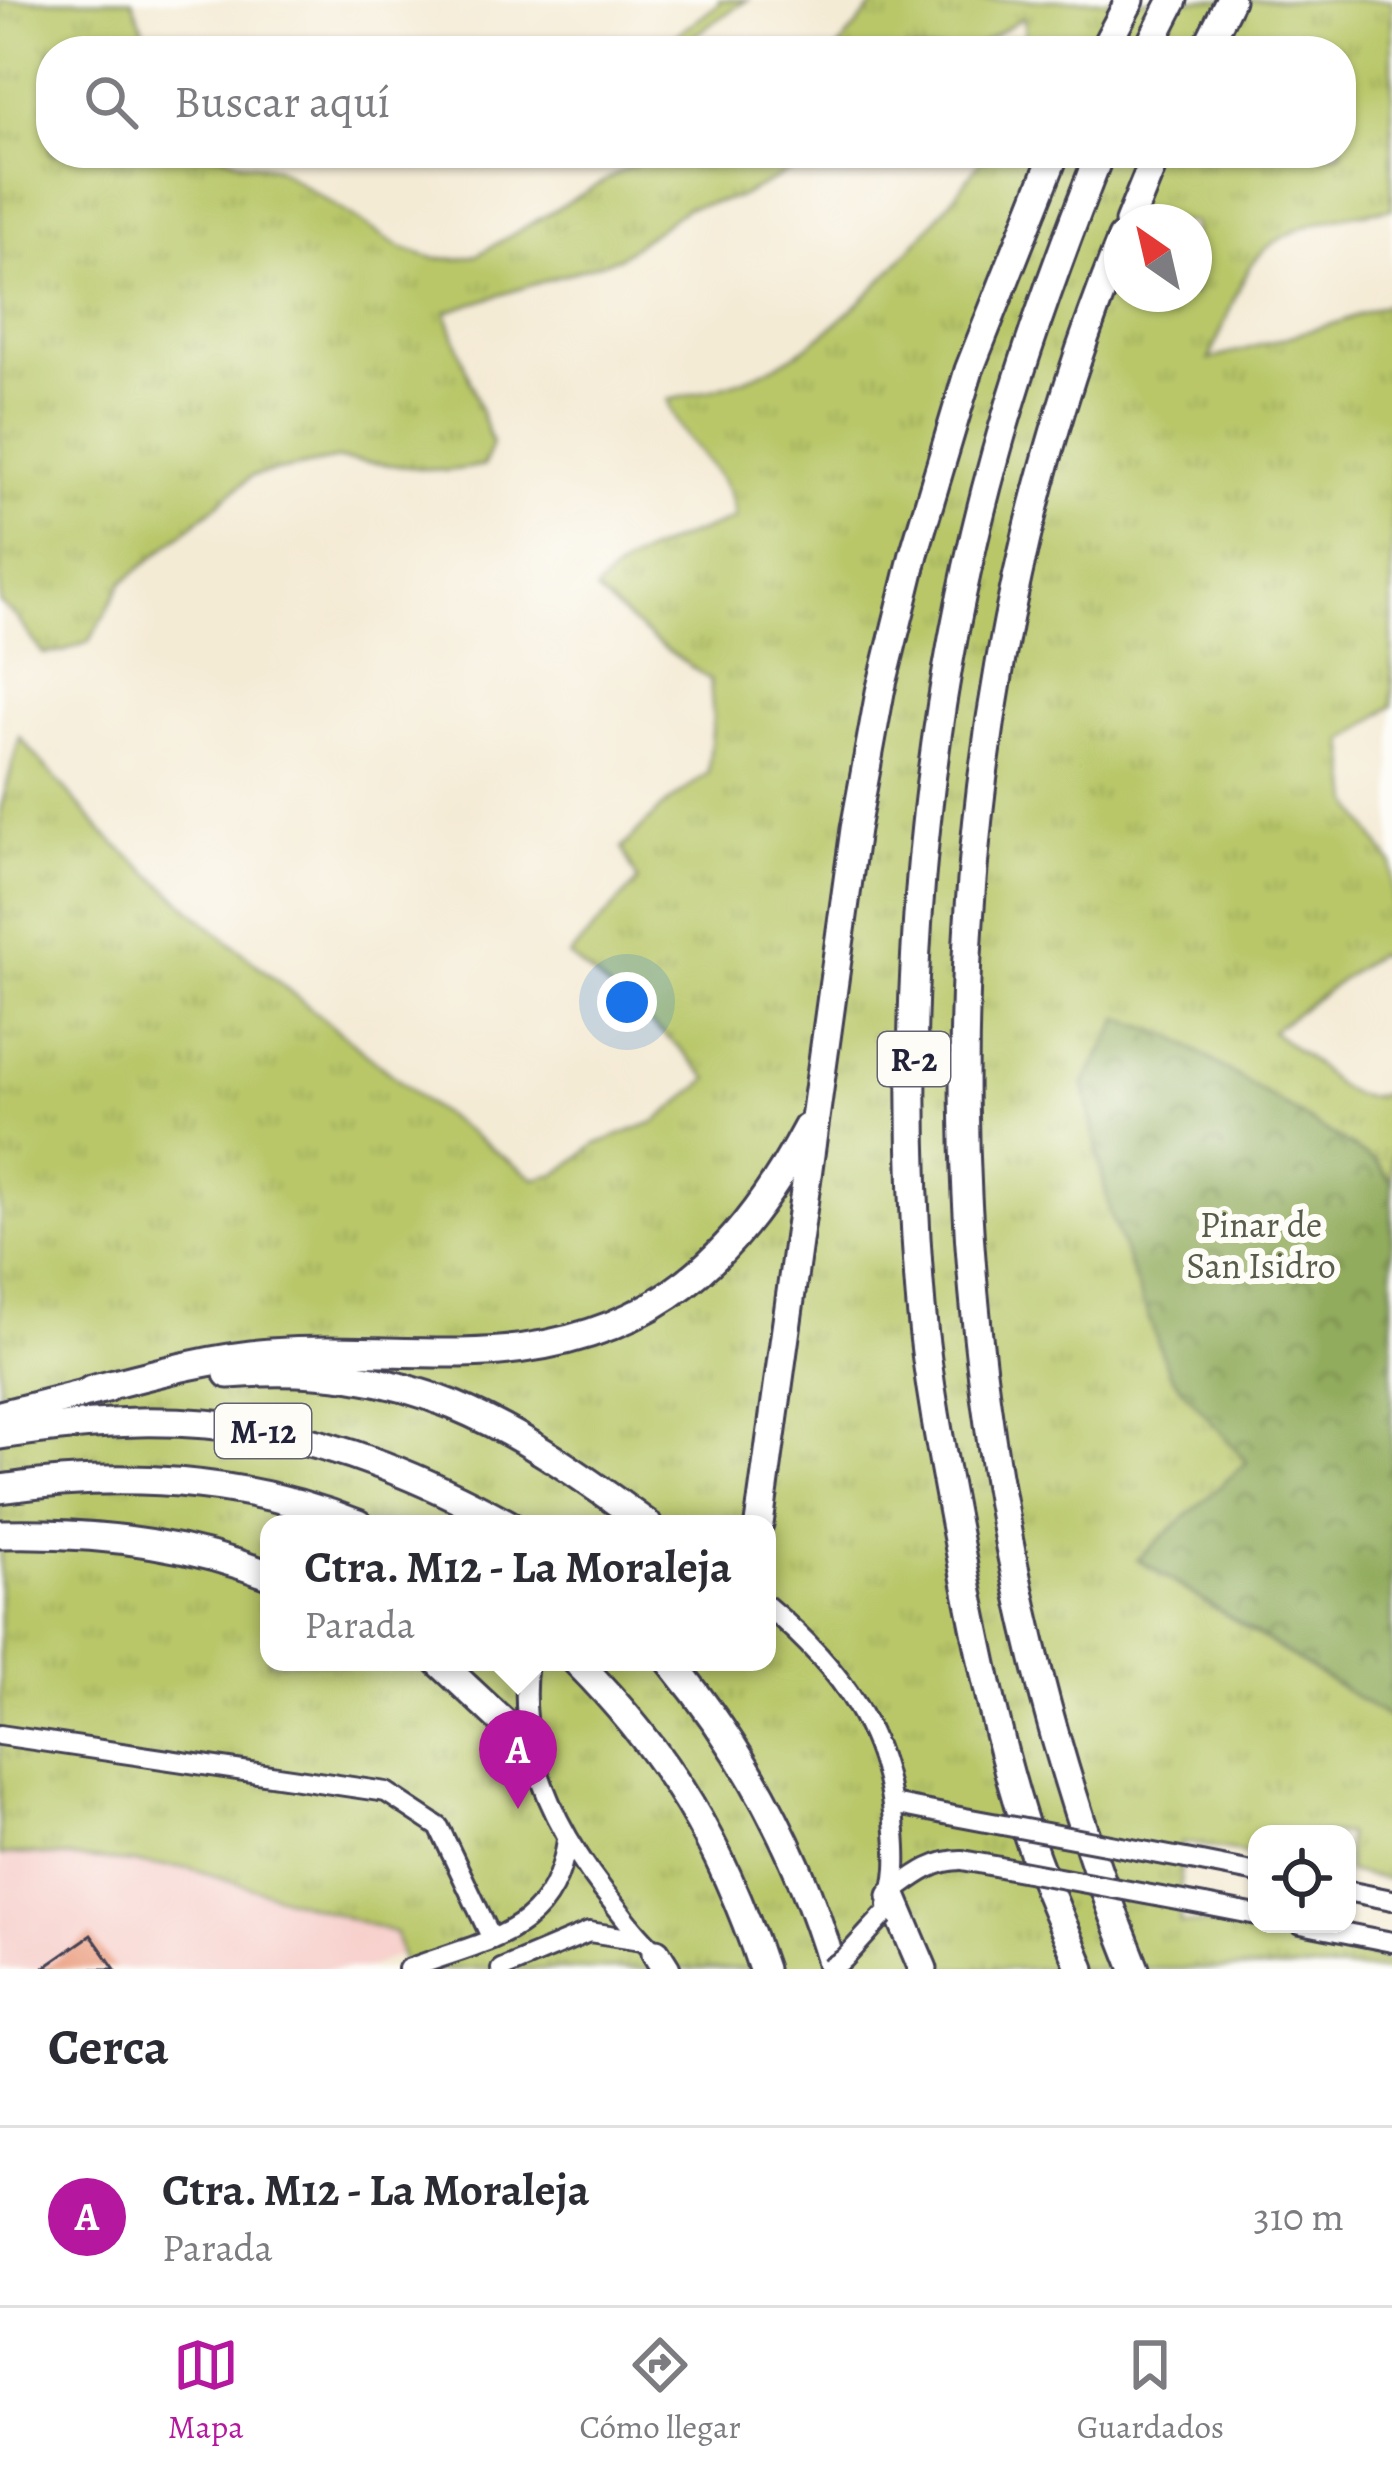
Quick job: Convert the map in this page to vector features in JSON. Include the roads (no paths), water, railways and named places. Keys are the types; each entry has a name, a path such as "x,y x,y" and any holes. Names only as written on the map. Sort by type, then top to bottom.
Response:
{"highway":[{"path":"1111,36 1130,0"},
{"path":"1155,36 1173,0"},
{"path":"1212,36 1230,0"},
{"path":"760,1515 855,829 897,618 969,370 1049,168"},
{"name":"R-2","path":"1081,1969 1034,1854 989,1699 930,1378 921,1307 912,1118 920,895 934,764 958,620 996,453 1060,254 1094,168"},
{"path":"1136,204 1150,168"},
{"name":"R-2","path":"1104,282 1061,412 1017,580 983,783 966,971 963,1147 971,1275 1003,1518 1042,1690 1091,1862 1139,1969"},
{"path":"0,1415 174,1369 268,1353 510,1350 572,1340 614,1325 685,1285 726,1249 766,1199 815,1114"},
{"path":"91,1390 234,1373 375,1381 481,1415 540,1447 634,1515"},
{"name":"M-12","path":"0,1435 130,1419 230,1425 304,1438 373,1459 492,1515"},
{"name":"M-12","path":"0,1490 108,1479 166,1481 227,1487 326,1515"},
{"path":"0,1534 111,1538 168,1547 260,1573"},
{"path":"449,1671 530,1747"},
{"path":"585,1671 645,1735 681,1787 713,1841 763,1969"},
{"path":"678,1671 710,1710 767,1803 800,1874 831,1969"},
{"path":"890,1901 923,1969"}],"street":[{"path":"776,1614 814,1646 846,1687 870,1730 893,1804 898,1865 890,1901"},
{"path":"527,1671 530,1747 567,1840 585,1869 660,1958"},
{"path":"0,1736 386,1792 439,1827 492,1939"},
{"path":"893,1804 1248,1871"},
{"path":"408,1969 492,1939 538,1914 563,1868 567,1840"},
{"path":"831,1969 921,1870 945,1860 1248,1913"},
{"path":"1356,1893 1392,1900"},
{"path":"500,1969 589,1932 660,1958"},
{"path":"1346,1933 1392,1942"}],"place":[{"name":"Ctra. M12 - La Moraleja","path":"518,1809"}],"park label":[{"name":"Pinar de San Isidro","path":"1261,1244"}]}
